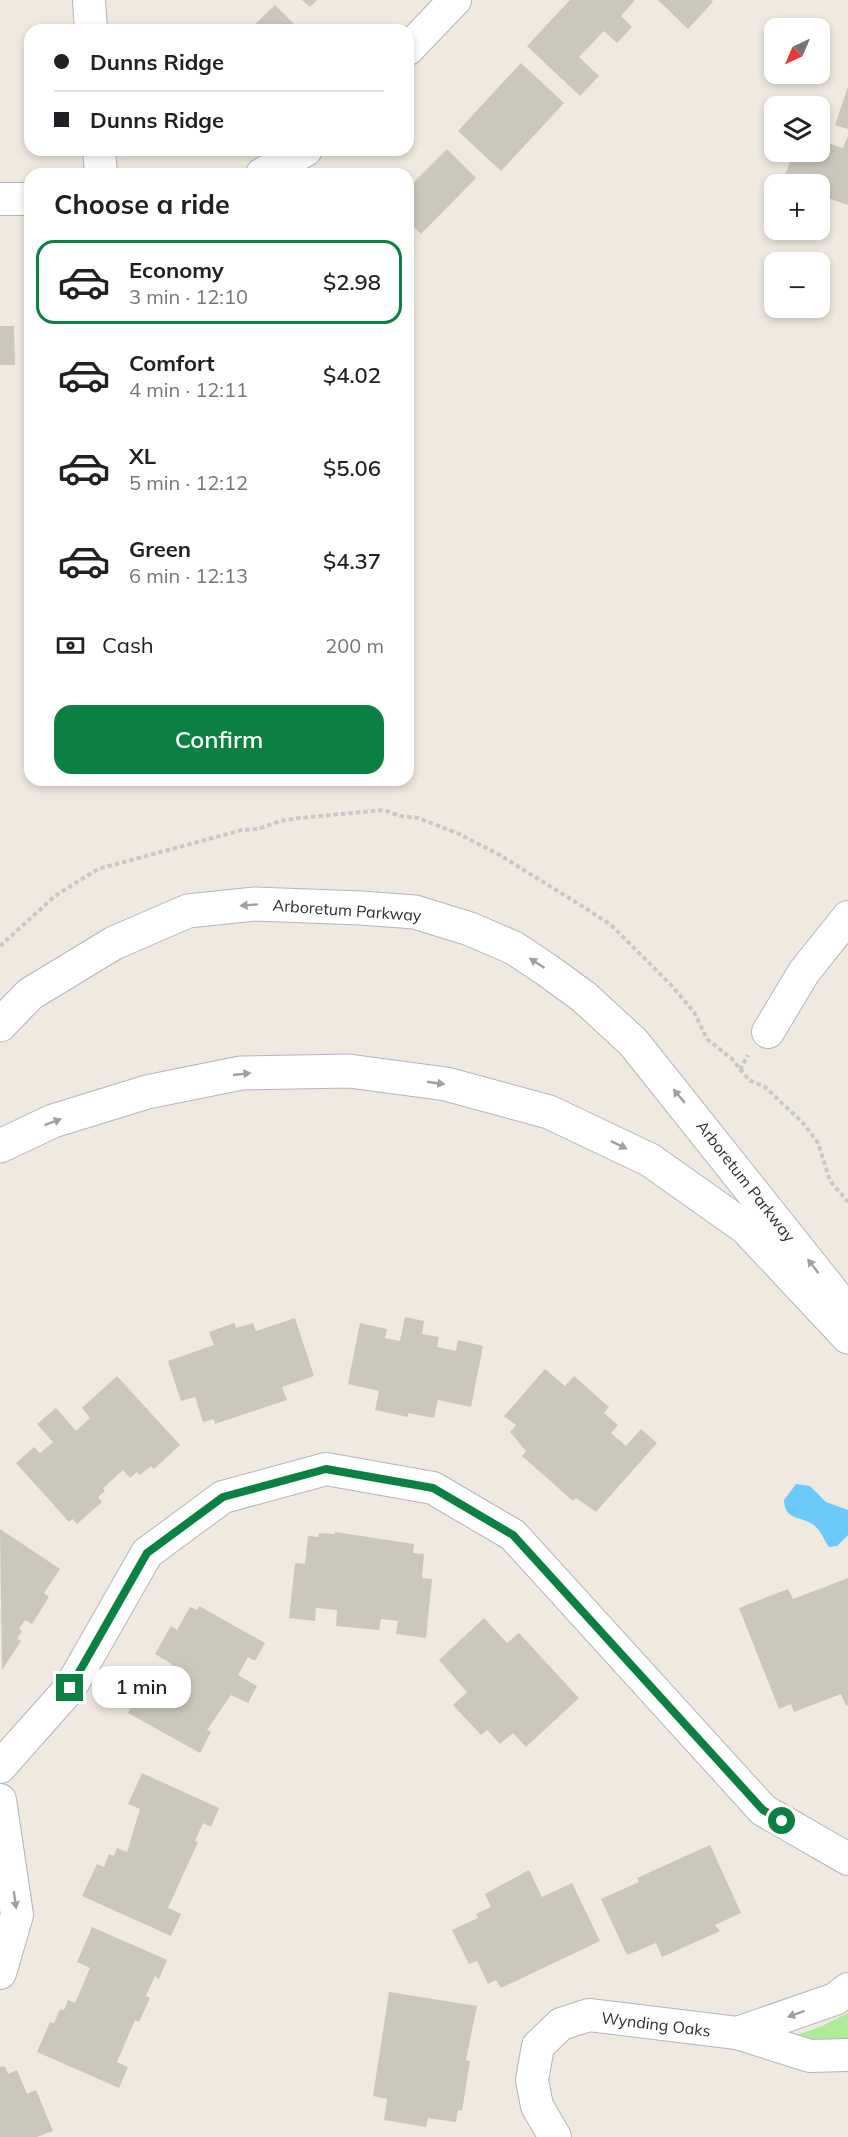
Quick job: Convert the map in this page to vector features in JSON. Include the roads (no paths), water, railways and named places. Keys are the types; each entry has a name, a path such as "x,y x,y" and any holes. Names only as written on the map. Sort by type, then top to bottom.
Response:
{"street":[{"path":"89,0 91,24"},
{"path":"414,43 455,0"},
{"path":"273,168 295,156"},
{"path":"0,199 24,199"},
{"name":"Arboretum Parkway","path":"0,1025 30,994 95,954 114,943 188,911 255,904 360,908 415,912 470,929 514,948 547,970 584,997 633,1042 848,1312"},
{"path":"768,1032 804,972 848,916"},
{"name":"Arboretum Parkway","path":"0,1146 53,1121 137,1095 241,1073 349,1071 446,1084 549,1112 650,1160 746,1227 848,1337"},
{"path":"0,1767 70,1688 147,1553 223,1497 326,1469 433,1488 513,1535 763,1810 848,1858"},
{"path":"0,1800 17,1916 0,1973"},
{"name":"Wynding Oaks","path":"736,2033 835,1999 848,1989"},
{"name":"Wynding Oaks","path":"555,2137 537,2106 532,2080 538,2046 561,2024 589,2015 736,2033 810,2056 848,2055"}],"water":[{"path":"796,1484 810,1486 826,1502 848,1510 848,1535 837,1546 829,1547 815,1526 787,1512 784,1500"}]}
